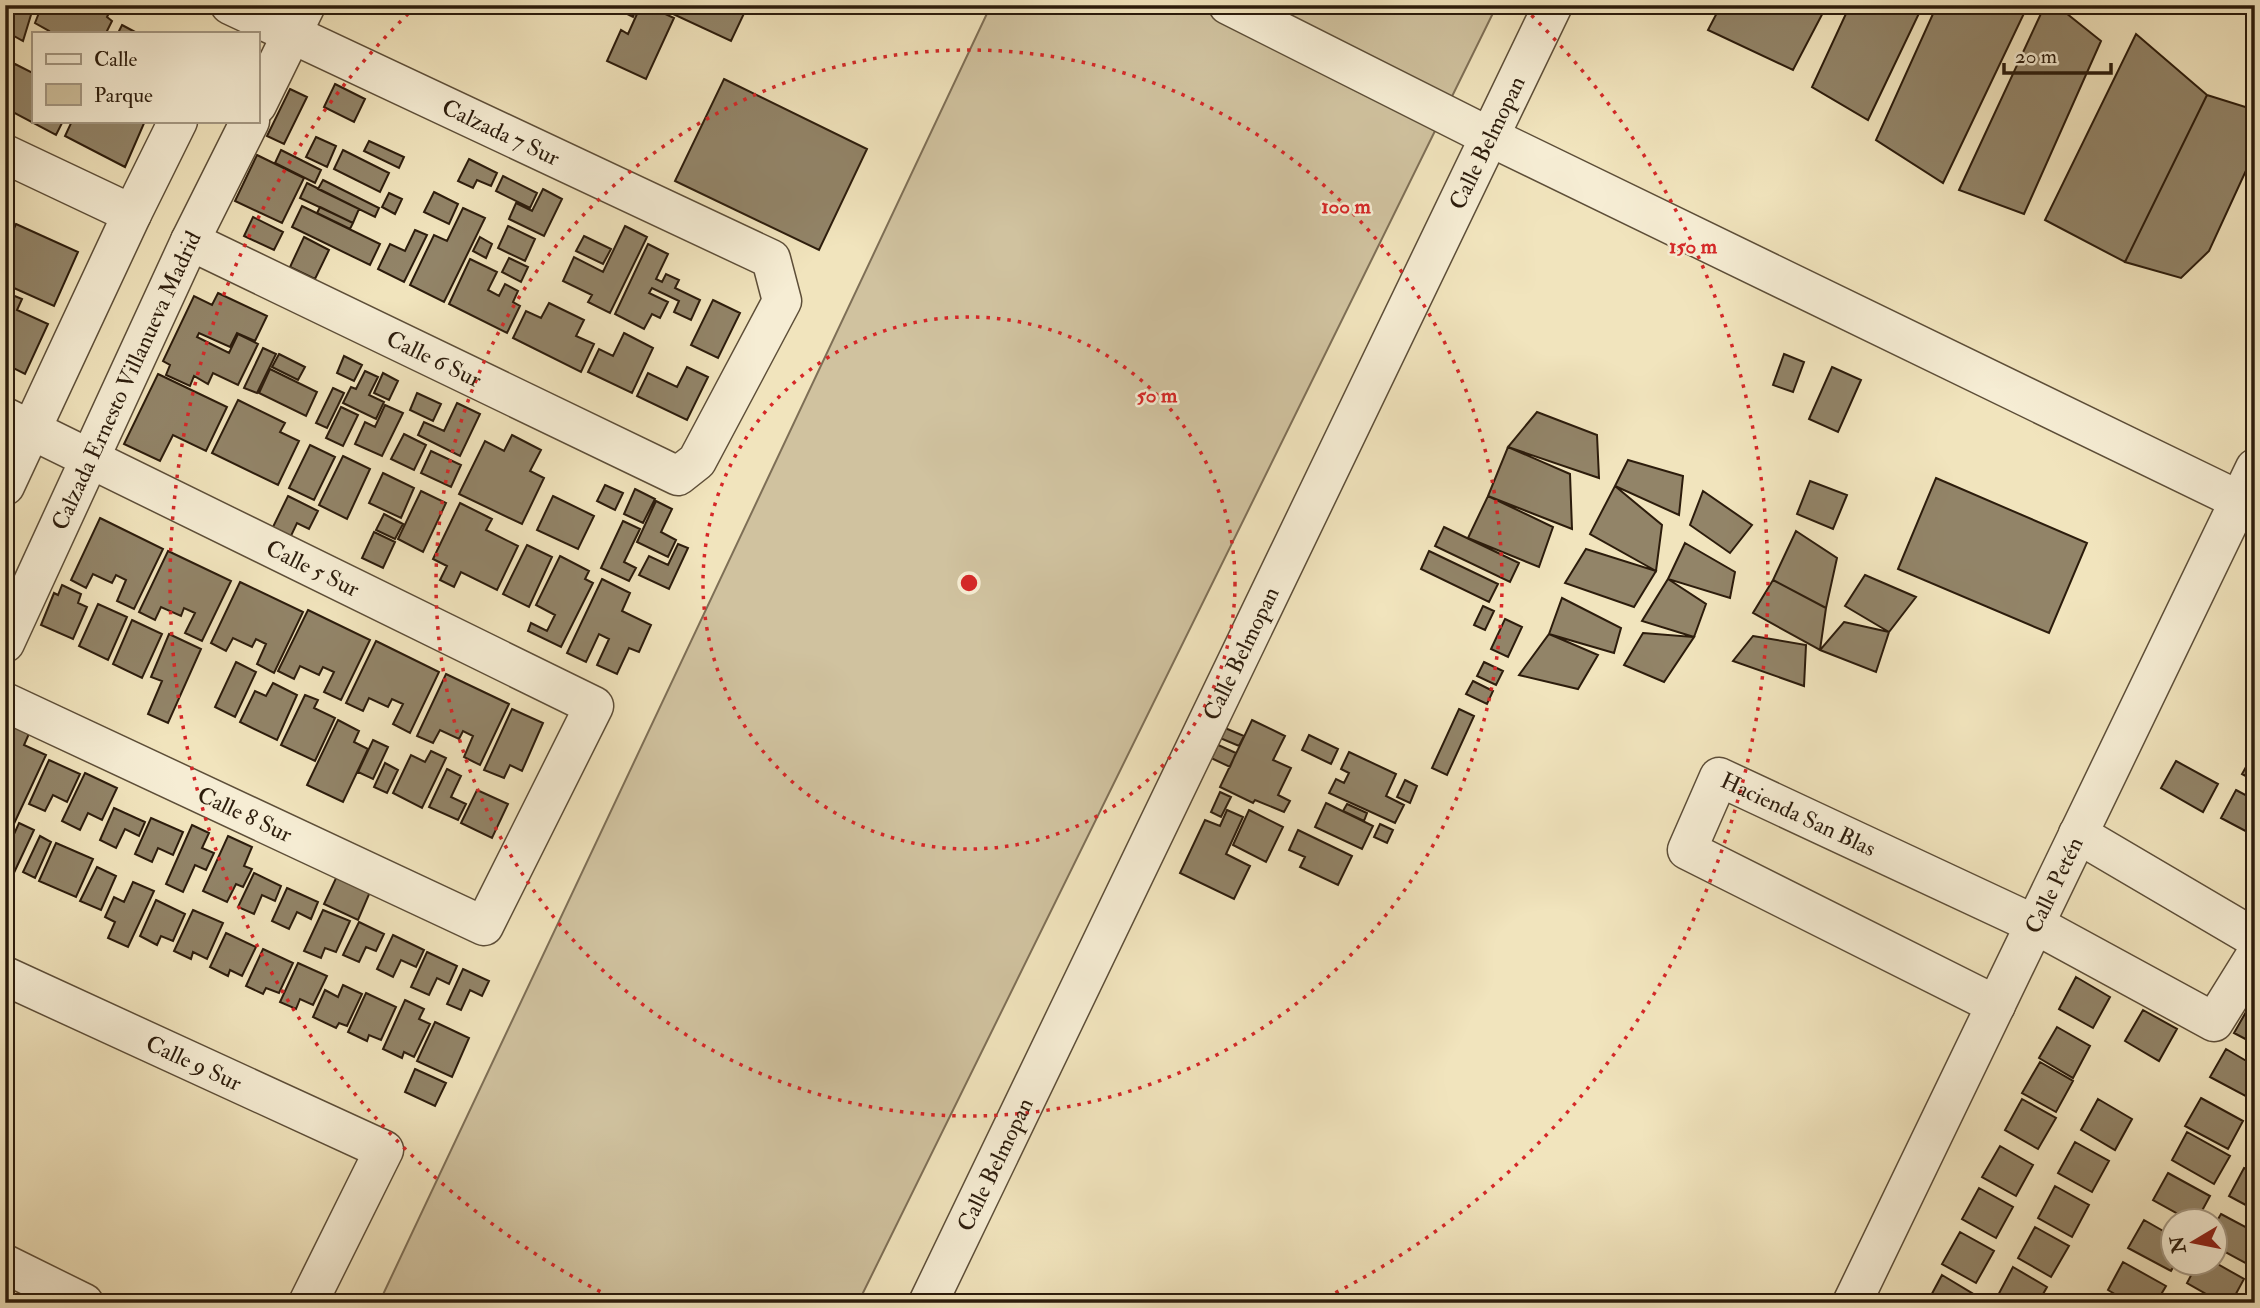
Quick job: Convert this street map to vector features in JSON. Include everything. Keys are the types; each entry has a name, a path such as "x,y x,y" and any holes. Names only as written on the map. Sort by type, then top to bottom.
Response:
{"street":[{"path":"1228,5 1490,137 2250,492"},
{"name":"Calle Belmopan","path":"928,1303 1553,5"},
{"name":"Calzada 7 Sur","path":"230,13 299,20 771,259 782,302 697,461 678,476"},
{"path":"259,101 299,20"},
{"path":"5,486 18,423 132,214 178,122"},
{"name":"Calzada Ernesto Villanueva Madrid","path":"5,643 190,241 250,122"},
{"path":"5,154 132,214"},
{"name":"Calle 6 Sur","path":"190,241 678,476"},
{"name":"Calle 5 Sur","path":"18,423 594,706 484,926"},
{"name":"Calle Petén","path":"1852,1303 2078,834 2250,492"},
{"name":"Calle 8 Sur","path":"5,702 484,926"},
{"name":"Hacienda San Blas","path":"1996,1005 1687,850 1720,777 2034,924"},
{"path":"2078,834 2255,938"},
{"path":"2034,924 2214,1022 2255,956"},
{"name":"Calle 9 Sur","path":"5,975 384,1150 308,1303"},
{"path":"5,1265 84,1303"}],"green space":[{"path":"991,5 1497,5 858,1303 379,1303"}],"building":[{"path":"5,5 34,5 23,41 5,31"},
{"path":"42,5 113,5 107,17 112,21 106,32 48,32 35,23"},
{"path":"609,5 638,5 633,17"},
{"path":"641,5 674,18 646,79 607,61 621,30 628,34"},
{"path":"677,5 748,5 731,41 673,14"},
{"path":"1721,5 1827,5 1793,70 1708,30"},
{"path":"1850,5 1923,5 1868,120 1812,87"},
{"path":"1937,5 2028,5 1943,183 1876,140"},
{"path":"2045,5 2056,5 2101,41 2024,214 1959,190"},
{"path":"122,25 135,32 118,32"},
{"path":"2136,34 2207,95 2125,262 2045,220"},
{"path":"15,64 32,72 32,122 62,122 56,135 5,108 5,84"},
{"path":"724,79 867,149 819,250 675,181"},
{"path":"335,84 365,99 354,122 324,107"},
{"path":"290,89 307,97 284,144 267,136"},
{"path":"2207,95 2255,110 2255,151 2209,251 2181,278 2125,262"},
{"path":"72,122 145,122 125,167 65,136"},
{"path":"316,137 336,146 327,167 306,157"},
{"path":"369,141 404,157 399,168 364,151"},
{"path":"281,150 321,170 315,183 275,163"},
{"path":"343,150 389,173 380,192 334,169"},
{"path":"257,155 304,178 282,223 235,201"},
{"path":"469,159 497,173 491,186 477,180 473,188 458,181"},
{"path":"503,176 537,193 530,208 496,191"},
{"path":"323,180 379,208 375,217 318,189"},
{"path":"307,183 359,209 353,223 300,198"},
{"path":"543,189 562,199 544,236 509,219 516,203 532,211"},
{"path":"434,192 458,204 449,224 424,212"},
{"path":"389,193 402,199 395,214 382,207"},
{"path":"302,206 380,244 370,265 292,227"},
{"path":"320,207 353,223 350,229 317,213"},
{"path":"463,208 485,218 444,302 410,285 434,235 447,241"},
{"path":"253,217 283,232 274,250 244,236"},
{"path":"16,224 78,252 54,306 5,284 5,248"},
{"path":"508,226 535,239 525,261 498,248"},
{"path":"625,226 647,237 610,313 588,302 592,295 563,281 574,257 603,272"},
{"path":"415,230 427,235 404,282 378,269 390,244 405,251"},
{"path":"584,236 611,249 603,264 576,251"},
{"path":"304,237 329,250 315,279 290,267"},
{"path":"480,237 492,244 486,258 473,251"},
{"path":"648,244 668,254 656,279 662,282 666,274 679,280 675,288 700,300 691,320 674,312 679,301 652,288 649,293 668,302 660,318 652,314 644,329 615,314"},
{"path":"509,258 528,267 521,282 502,272"},
{"path":"470,259 497,272 488,290 499,296 505,284 518,291 513,302 520,306 507,333 449,304"},
{"path":"5,292 22,299 17,310 48,324 25,374 5,364"},
{"path":"218,293 267,316 255,341 237,333 230,347 199,333 197,337 229,353 238,334 258,344 238,385 213,373 208,384 194,376 190,386 166,375 170,365 163,361 194,296 212,305"},
{"path":"713,300 740,313 718,358 691,345"},
{"path":"549,303 584,320 576,336 594,344 581,372 513,338 526,311 541,318"},
{"path":"624,333 653,348 632,393 588,372 599,349 613,356"},
{"path":"263,348 276,354 257,393 244,388"},
{"path":"279,354 305,367 298,380 272,367"},
{"path":"1784,354 1804,362 1793,392 1773,385"},
{"path":"344,356 362,365 354,381 337,373"},
{"path":"687,367 708,377 687,420 637,396 648,373 677,387"},
{"path":"1832,367 1861,380 1838,432 1809,419"},
{"path":"270,369 317,392 306,416 259,393"},
{"path":"365,371 378,377 369,395 384,402 376,419 343,403 351,387 356,389"},
{"path":"383,373 398,381 389,400 374,393"},
{"path":"158,374 227,407 206,451 173,435 160,461 124,444"},
{"path":"333,388 344,393 327,428 316,423"},
{"path":"417,393 441,404 433,421 410,410"},
{"path":"238,400 285,423 280,432 299,441 278,485 212,453"},
{"path":"457,403 480,414 460,456 418,435 424,422 444,431"},
{"path":"385,405 403,413 382,456 355,444 365,422 375,427"},
{"path":"341,407 358,415 343,446 326,438"},
{"path":"1537,412 1597,435 1599,478 1508,447"},
{"path":"404,434 426,445 414,470 391,459"},
{"path":"512,435 541,450 530,471 544,478 522,524 459,494 485,441 504,451"},
{"path":"310,445 335,457 314,500 289,488"},
{"path":"1508,447 1570,474 1572,529 1488,496"},
{"path":"431,451 461,465 451,487 421,473"},
{"path":"343,456 370,469 347,519 319,505"},
{"path":"1628,460 1683,476 1679,515 1615,486"},
{"path":"383,473 414,488 401,518 369,503"},
{"path":"1936,478 2087,543 2049,633 1898,569"},
{"path":"1810,481 1847,495 1833,529 1797,514"},
{"path":"605,485 623,493 615,510 597,501"},
{"path":"1615,486 1662,525 1656,571 1590,534"},
{"path":"635,489 655,499 643,523 624,514"},
{"path":"421,491 446,503 423,552 398,539"},
{"path":"1703,491 1752,525 1730,553 1690,525"},
{"path":"288,496 318,511 309,529 297,523 290,538 272,529"},
{"path":"553,496 594,516 578,549 537,530"},
{"path":"1488,496 1553,527 1539,567 1468,538"},
{"path":"656,501 672,509 661,532 676,540 668,557 637,542"},
{"path":"460,503 492,519 486,530 518,546 497,590 461,572 454,587 440,580 447,566 433,559"},
{"path":"384,514 403,524 395,539 376,530"},
{"path":"100,518 163,549 134,609 117,601 126,580 116,575 112,583 93,574 86,588 71,580"},
{"path":"623,521 640,529 624,562 636,568 629,581 601,568"},
{"path":"1444,527 1519,563 1510,582 1435,546"},
{"path":"1796,531 1837,558 1826,608 1773,580"},
{"path":"374,532 395,542 383,568 362,558"},
{"path":"1685,543 1735,572 1730,598 1668,579"},
{"path":"678,544 688,548 669,589 639,575 649,556 668,565"},
{"path":"527,545 552,557 529,607 503,594"},
{"path":"1586,549 1656,571 1634,607 1565,583"},
{"path":"168,551 231,581 202,641 185,633 195,613 184,608 181,616 161,607 155,620 139,612"},
{"path":"1429,551 1498,584 1489,602 1421,569"},
{"path":"560,556 589,571 585,579 593,583 561,647 528,631 531,623 547,631 555,615 536,605"},
{"path":"1865,575 1916,597 1889,632 1845,606"},
{"path":"602,579 630,593 622,611 651,625 639,652 629,648 617,674 597,665 609,639 599,634 586,662 567,653"},
{"path":"1668,579 1706,604 1694,637 1642,621"},
{"path":"1773,580 1826,608 1820,650 1753,613"},
{"path":"240,582 303,612 274,673 257,664 266,644 256,639 252,647 233,638 226,651 211,643"},
{"path":"62,585 81,594 78,603 87,607 73,639 41,625 54,593 58,595"},
{"path":"1562,598 1621,628 1614,653 1549,634"},
{"path":"98,604 127,617 108,660 79,646"},
{"path":"1483,606 1494,611 1485,630 1474,625"},
{"path":"308,610 370,640 341,700 324,692 334,672 323,667 319,675 300,666 294,679 278,671"},
{"path":"1505,619 1522,627 1508,657 1491,649"},
{"path":"132,620 162,634 142,678 113,664"},
{"path":"1844,622 1889,632 1876,672 1820,650"},
{"path":"1643,633 1694,637 1664,682 1624,665"},
{"path":"169,634 201,649 168,723 148,714 162,681 151,677"},
{"path":"1549,634 1598,655 1578,689 1519,675"},
{"path":"1753,636 1806,645 1804,686 1733,661"},
{"path":"376,641 439,672 410,733 393,724 403,704 392,699 388,707 369,698 363,711 346,703"},
{"path":"236,662 256,672 235,717 215,707"},
{"path":"1484,662 1503,671 1496,685 1477,676"},
{"path":"446,674 509,704 480,765 464,757 473,736 463,731 459,739 440,730 433,743 417,736"},
{"path":"1473,681 1493,691 1487,704 1466,694"},
{"path":"273,683 297,695 277,740 240,722 255,691 266,696"},
{"path":"305,695 318,700 314,708 335,718 315,761 281,745"},
{"path":"512,709 543,723 522,771 510,765 504,778 484,770"},
{"path":"1459,709 1474,716 1447,775 1432,768"},
{"path":"5,715 32,727 24,745 46,755 5,843"},
{"path":"338,720 359,731 354,742 368,749 343,802 307,785"},
{"path":"1252,720 1285,736 1273,760 1291,768 1278,795 1290,801 1284,812 1255,800 1253,803 1220,787"},
{"path":"1225,728 1244,736 1239,746 1220,738"},
{"path":"1309,735 1338,749 1331,764 1302,750"},
{"path":"373,740 388,747 373,779 358,772"},
{"path":"1216,744 1236,753 1230,767 1209,757"},
{"path":"431,751 446,758 422,808 393,793 411,755 425,762"},
{"path":"2255,751 2255,781 2242,774"},
{"path":"1349,752 1396,774 1386,796 1404,805 1395,823 1329,793 1336,779 1344,783 1349,773 1341,769"},
{"path":"49,760 80,774 67,802 53,795 45,811 29,804"},
{"path":"2176,761 2218,784 2203,812 2161,788"},
{"path":"385,763 398,770 387,793 374,787"},
{"path":"447,769 461,776 451,797 466,804 458,820 429,807"},
{"path":"85,773 117,788 102,820 88,813 80,830 62,821"},
{"path":"1405,780 1417,786 1410,803 1397,797"},
{"path":"477,790 508,804 492,838 461,823"},
{"path":"2236,790 2255,800 2255,836 2221,818"},
{"path":"1220,792 1231,797 1221,817 1211,812"},
{"path":"1326,803 1373,826 1362,849 1315,827"},
{"path":"1347,804 1367,813 1364,821 1343,811"},
{"path":"114,808 145,822 139,836 125,829 116,848 100,840"},
{"path":"1227,810 1243,817 1226,854 1250,866 1234,899 1180,873 1205,820 1220,826"},
{"path":"1249,810 1283,827 1266,862 1233,845"},
{"path":"151,818 183,832 173,855 158,848 152,862 135,854"},
{"path":"19,823 34,830 5,892 5,854"},
{"path":"1380,824 1393,830 1387,843 1374,837"},
{"path":"192,825 209,833 202,848 214,853 206,870 195,865 183,892 166,884"},
{"path":"1298,830 1352,856 1338,885 1300,867 1305,857 1289,850"},
{"path":"40,836 51,842 35,878 23,872"},
{"path":"228,836 252,847 244,866 252,869 243,887 236,884 227,902 203,891"},
{"path":"56,843 93,859 76,897 39,881"},
{"path":"97,867 116,876 101,910 80,901"},
{"path":"254,873 281,886 275,901 262,895 254,914 238,907"},
{"path":"337,876 370,892 358,920 324,904"},
{"path":"133,882 154,891 128,947 108,938 115,922 105,917 114,897 124,902"},
{"path":"287,888 318,902 311,919 297,912 289,929 272,921"},
{"path":"156,900 185,914 173,941 161,936 157,945 140,936"},
{"path":"193,910 223,923 207,959 193,952 191,959 174,951"},
{"path":"323,910 350,921 336,952 325,948 321,958 304,951"},
{"path":"359,922 384,934 376,951 366,947 359,962 343,955"},
{"path":"226,933 256,947 242,976 230,970 228,976 210,967"},
{"path":"393,935 424,950 416,967 401,960 393,977 377,969"},
{"path":"263,949 293,963 279,993 266,988 263,994 246,986"},
{"path":"427,952 457,966 449,984 437,978 429,995 411,987"},
{"path":"298,963 327,976 313,1005 300,999 296,1009 280,1002"},
{"path":"463,969 489,981 482,996 470,990 461,1010 447,1004"},
{"path":"2076,977 2110,997 2093,1028 2059,1009"},
{"path":"343,985 362,994 347,1026 339,1023 336,1028 313,1017 325,990 338,997"},
{"path":"366,993 396,1007 381,1040 369,1035 367,1041 348,1032"},
{"path":"405,1000 424,1009 419,1019 430,1024 414,1057 404,1052 402,1058 383,1049"},
{"path":"2250,1005 2255,1008 2255,1044 2234,1033"},
{"path":"2143,1010 2177,1029 2159,1061 2125,1041"},
{"path":"435,1022 469,1038 452,1077 417,1061"},
{"path":"2057,1027 2090,1046 2073,1078 2039,1058"},
{"path":"2226,1049 2255,1066 2253,1100 2210,1077"},
{"path":"2040,1062 2073,1081 2056,1112 2022,1093"},
{"path":"415,1069 446,1083 435,1106 405,1092"},
{"path":"2201,1098 2243,1121 2228,1149 2185,1126"},
{"path":"2022,1099 2056,1118 2038,1149 2005,1130"},
{"path":"2098,1099 2132,1119 2115,1150 2081,1130"},
{"path":"2187,1132 2230,1156 2214,1184 2172,1160"},
{"path":"2075,1142 2109,1161 2092,1192 2058,1173"},
{"path":"2000,1146 2033,1165 2016,1196 1982,1177"},
{"path":"2244,1168 2255,1174 2255,1210 2229,1196"},
{"path":"2168,1173 2210,1196 2205,1206 2164,1206 2153,1200"},
{"path":"2055,1186 2089,1205 2072,1237 2038,1218"},
{"path":"1979,1188 2013,1207 1996,1238 1962,1219"},
{"path":"2228,1218 2255,1232 2255,1253 2249,1265 2228,1254"},
{"path":"2144,1220 2158,1228 2158,1264 2128,1248"},
{"path":"2035,1227 2069,1246 2051,1277 2018,1258"},
{"path":"1960,1232 1994,1251 1976,1283 1942,1264"},
{"path":"2123,1262 2166,1286 2156,1303 2130,1303 2108,1290"},
{"path":"2013,1267 2047,1287 2038,1303 2003,1303 1996,1299"},
{"path":"2228,1270 2244,1279 2231,1303 2222,1303 2187,1283 2191,1276 2228,1276"},
{"path":"1942,1275 1975,1295 1971,1303 1927,1303"}]}
